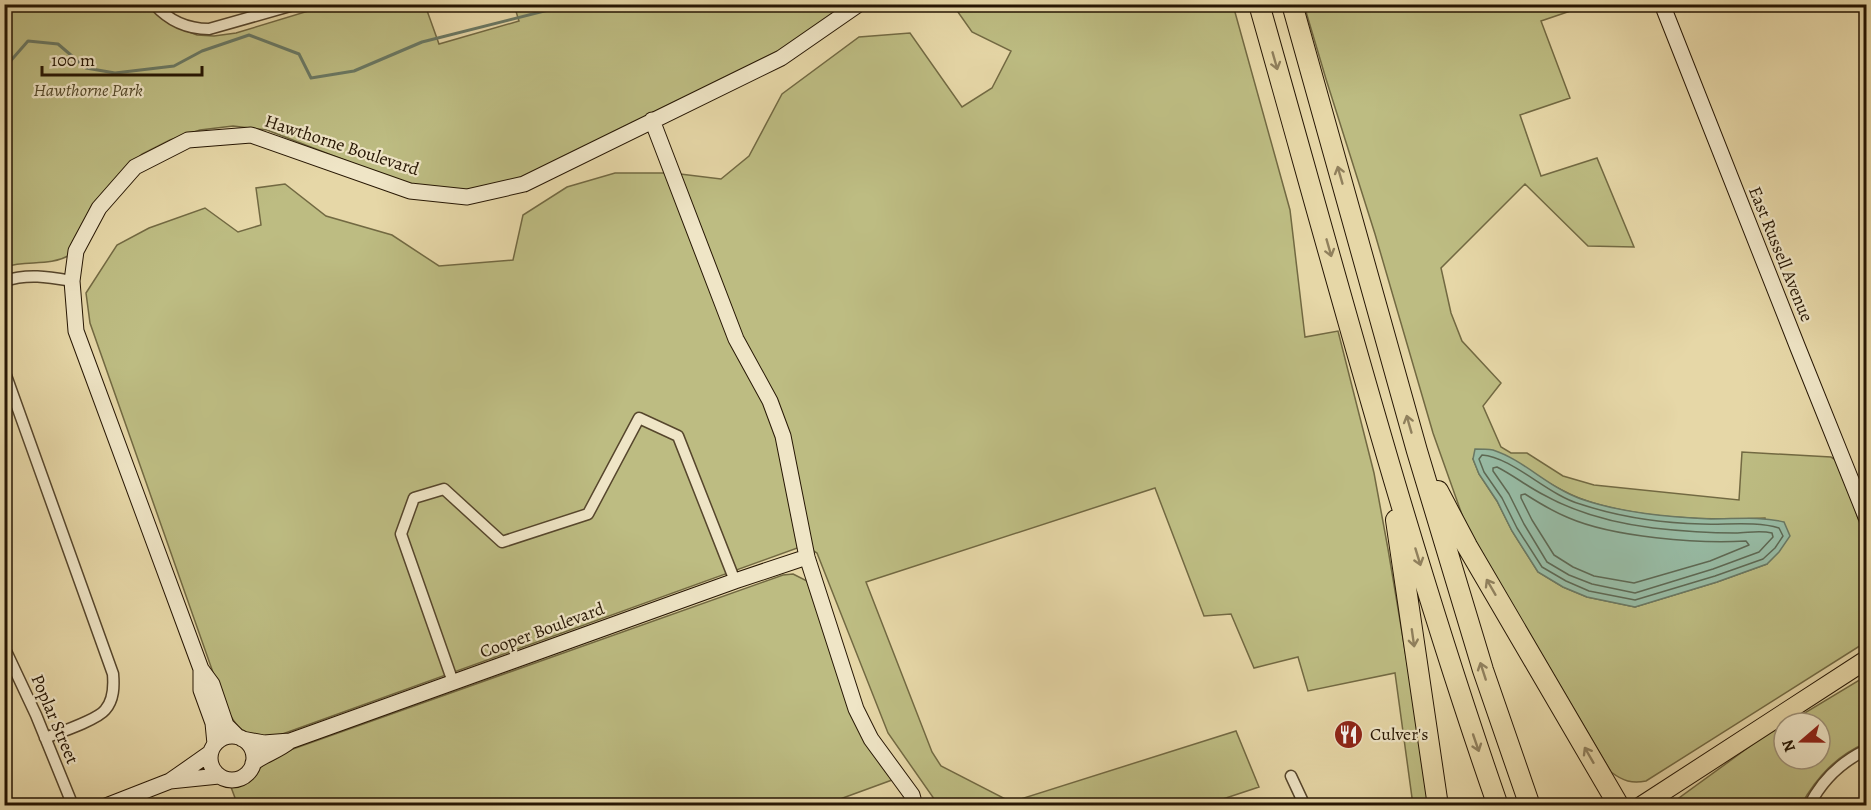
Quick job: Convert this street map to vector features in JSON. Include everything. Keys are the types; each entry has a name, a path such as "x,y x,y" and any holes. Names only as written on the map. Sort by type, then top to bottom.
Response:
{"highway":[{"path":"1260,4 1387,455 1460,696 1498,806"},
{"path":"1292,4 1417,451 1483,670 1530,806"},
{"path":"1417,451 1467,546 1619,806"},
{"path":"1387,455 1438,806"}],"main road":[{"path":"1641,806 1866,660"}],"street":[{"path":"154,4 171,18 194,29 210,29 297,4"},
{"name":"Hawthorne Boulevard","path":"240,738 226,725 212,684 201,669 76,331 72,281 76,252 99,208 135,167 188,140 251,135 410,190 467,196 524,184 781,58 859,4"},
{"name":"East Russell Avenue","path":"1662,4 1862,492 1866,517"},
{"path":"652,120 736,339 770,401 783,436 807,557 856,709 871,739 912,795 915,806"},
{"path":"4,280 42,276 72,281"},
{"path":"4,370 113,674 114,690 105,711 45,738"},
{"path":"453,682 401,534 414,498 444,489 502,542 588,514 639,418 678,436 735,581"},
{"name":"Cooper Boulevard","path":"240,738 264,742 290,741 807,557"},
{"name":"Poplar Street","path":"4,647 16,670 73,806"},
{"name":"Hawthorne Boulevard","path":"201,669 201,690 213,723 213,749"},
{"path":"171,781 226,737 240,738 252,749 253,764 246,776 240,779 225,780 211,766 213,749"},
{"name":"Cooper Boulevard","path":"253,764 290,741"},
{"path":"1809,806 1817,790 1839,765 1866,750"},
{"path":"106,806 171,781 219,776"},
{"path":"1291,776 1305,806"}],"green space":[{"name":"Hawthorne Park","path":"4,5 149,5 179,28 197,35 214,36 236,33 328,5 425,5 439,44 519,21 514,5 856,5 766,63 503,186 481,191 425,189 267,130 233,126 200,130 170,140 142,154 118,176 72,254 54,261 5,267"},
{"path":"953,5 1233,5 1290,210 1305,337 1338,331 1374,473 1431,805 1413,805 1395,673 1308,691 1298,657 1254,668 1231,614 1204,616 1155,488 866,582 932,752 941,766 1011,802 1236,731 1259,787 1205,805 936,805 937,803 888,733 817,553 809,548 800,547 277,736 255,736 241,729 231,717 222,698 90,323 86,293 117,245 149,228 205,208 238,232 261,225 256,188 285,184 326,216 392,235 439,266 513,260 523,215 567,187 615,173 672,173 721,179 749,156 782,94 859,37 910,33 962,107 992,88 1011,51 972,32"},
{"path":"1304,5 1588,5 1541,21 1570,98 1520,115 1541,176 1597,158 1634,247 1588,246 1525,184 1441,268 1451,313 1462,341 1501,383 1483,406 1501,447 1511,453 1527,453 1563,476 1594,485 1739,500 1742,452 1831,457 1839,462 1866,542 1866,642 1646,781 1628,781 1611,772 1466,526 1433,433 1375,234","holes":["1507,457 1569,494 1599,505 1670,517 1765,518 1767,564 1635,607 1587,597 1563,587 1538,572 1479,474 1473,459"]},
{"path":"793,574 807,581 843,685 892,780 821,806 238,806 231,787 248,781 267,762 290,750 783,575"},
{"path":"1866,676 1866,743 1845,754 1832,764 1832,711 1808,711"},
{"path":"1772,732 1772,771 1826,771 1801,805 1771,805 1758,800 1743,805 1668,806"}],"water":[{"path":"1475,449 1493,450 1515,460 1569,494 1597,504 1645,514 1678,517 1775,520 1784,522 1790,536 1767,564 1635,607 1587,597 1563,587 1538,572 1479,474 1473,459"}],"waterway":[{"path":"4,103 10,95 7,65 28,41 58,44 86,68 115,73 174,66 202,51 249,35 299,54 311,78 354,71 422,42 572,4"}],"place":[{"name":"Culver's","path":"1349,734"}]}
